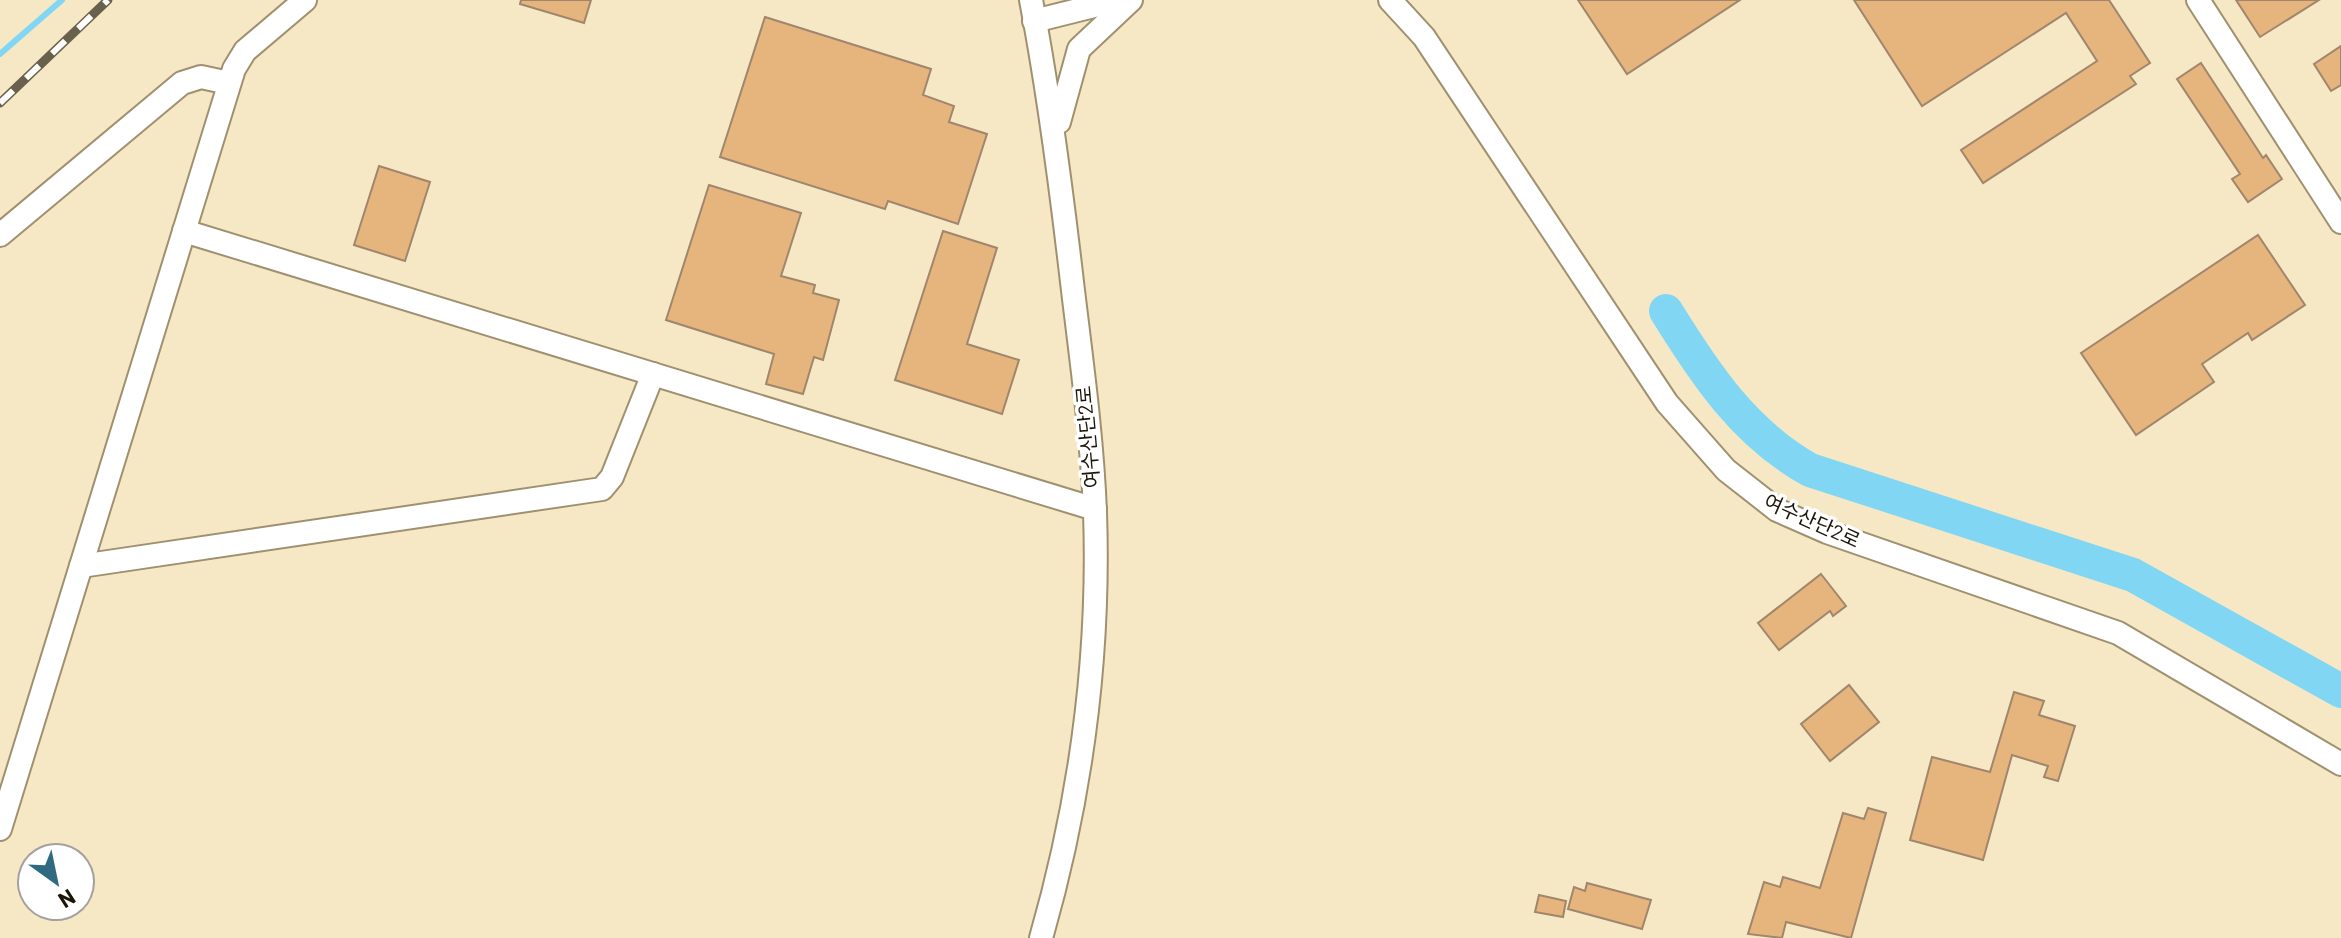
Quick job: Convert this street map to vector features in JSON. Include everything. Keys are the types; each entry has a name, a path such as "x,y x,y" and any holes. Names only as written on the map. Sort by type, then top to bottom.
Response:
{"street":[{"path":"0,829 229,83 245,51 305,0"},
{"path":"1012,0 1032,10 1118,0"},
{"path":"1056,147 1067,84 1079,49 1131,0"},
{"name":"여수산단2로","path":"1390,0 1424,37 1676,415 1748,489 1777,510 1827,532 2118,633 2341,764"},
{"path":"2198,0 2341,222"},
{"name":"여수산단2로","path":"1032,10 1043,51 1056,147 1095,509 1087,723 1062,865 1041,938"},
{"path":"0,235 182,83 201,77 229,83"},
{"path":"184,231 1095,509"},
{"path":"81,566 602,489 612,477 653,374"}],"building":[{"path":"521,0 591,0 584,23 520,4"},
{"path":"1578,0 1740,0 1627,74"},
{"path":"1854,0 2109,0 2150,63 2130,76 2136,84 1983,183 1961,150 2097,61 2066,13 1922,106"},
{"path":"2236,0 2319,0 2260,37"},
{"path":"765,17 931,69 923,95 954,106 949,122 987,134 958,224 888,201 885,209 720,157"},
{"path":"2341,46 2341,85 2331,91 2314,64"},
{"path":"2201,63 2263,158 2266,155 2282,179 2248,202 2232,179 2240,174 2177,79"},
{"path":"379,166 430,182 405,261 354,245"},
{"path":"709,185 801,213 781,276 815,285 813,293 839,300 823,360 814,357 803,394 766,384 774,354 666,320"},
{"path":"943,231 997,248 967,344 1019,360 1002,414 895,380"},
{"path":"2258,235 2305,305 2252,340 2248,333 2202,364 2214,382 2136,435 2081,353"},
{"path":"1821,574 1846,606 1833,616 1830,611 1779,650 1758,623"},
{"path":"1849,685 1879,722 1830,761 1801,724"},
{"path":"2014,692 2044,701 2039,715 2075,726 2058,781 2044,777 2048,766 2012,755 1983,860 1910,840 1932,757 1990,772"},
{"path":"1868,808 1886,813 1851,938 1786,922 1782,938 1748,934 1764,882 1780,887 1783,877 1820,888 1843,813 1864,819"},
{"path":"1587,883 1651,900 1642,929 1568,909 1574,887 1585,891"},
{"path":"1539,895 1566,901 1563,917 1535,912"}],"waterway":[{"path":"0,54 62,0"},
{"path":"1666,311 1711,379 1746,420 1786,455 1810,470 2133,575 2341,691"}],"railway":[{"path":"0,103 108,0"}]}
